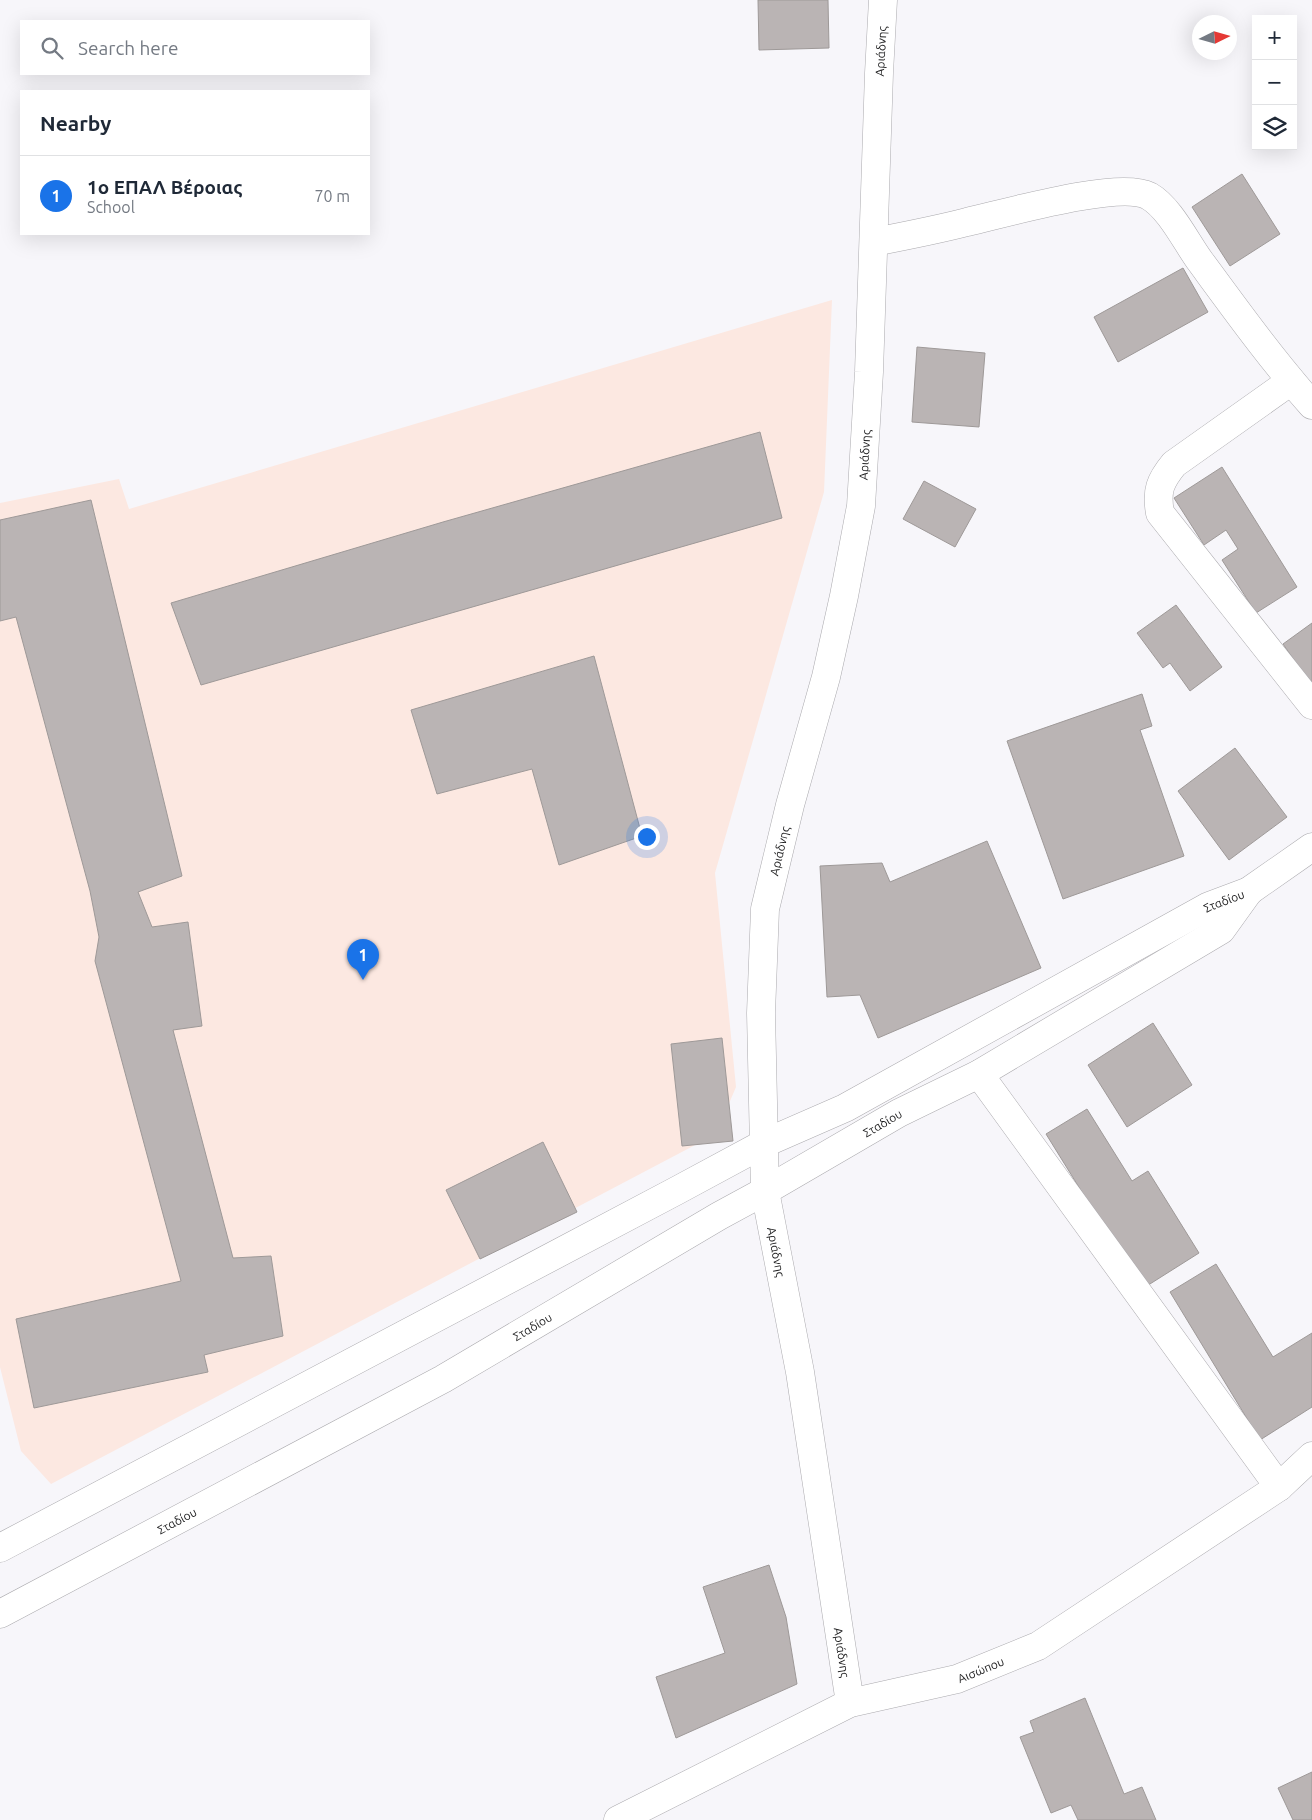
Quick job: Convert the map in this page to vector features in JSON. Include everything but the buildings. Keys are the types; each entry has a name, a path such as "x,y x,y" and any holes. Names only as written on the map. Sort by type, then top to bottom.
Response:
{"street":[{"name":"Αριάδνης","path":"850,1703 800,1372 765,1192 761,1013 765,910 790,805 826,677 861,506 869,372 883,0"},
{"path":"874,242 1065,199 1124,191 1142,194 1154,200 1168,215 1200,261 1312,406"},
{"path":"1291,381 1174,464 1162,478 1157,498 1160,513 1312,705"},
{"path":"1249,890 1312,848"},
{"name":"Σταδίου","path":"0,1546 765,1143 845,1108 1209,906 1249,890"},
{"name":"Σταδίου","path":"0,1614 443,1379 719,1216 765,1192 899,1114 979,1074 1221,930 1249,890"},
{"path":"979,1074 1279,1487"},
{"name":"Αισώπου","path":"618,1820 850,1703 957,1679 1038,1646 1279,1487 1312,1456"}],"shaded area":[{"path":"832,300 824,492 715,873 736,1087 716,1134 51,1484 21,1451 0,1367 0,503 119,479 129,509"}],"place":[{"name":"1ο ΕΠΑΛ Βέροιας","path":"363,980"}]}
